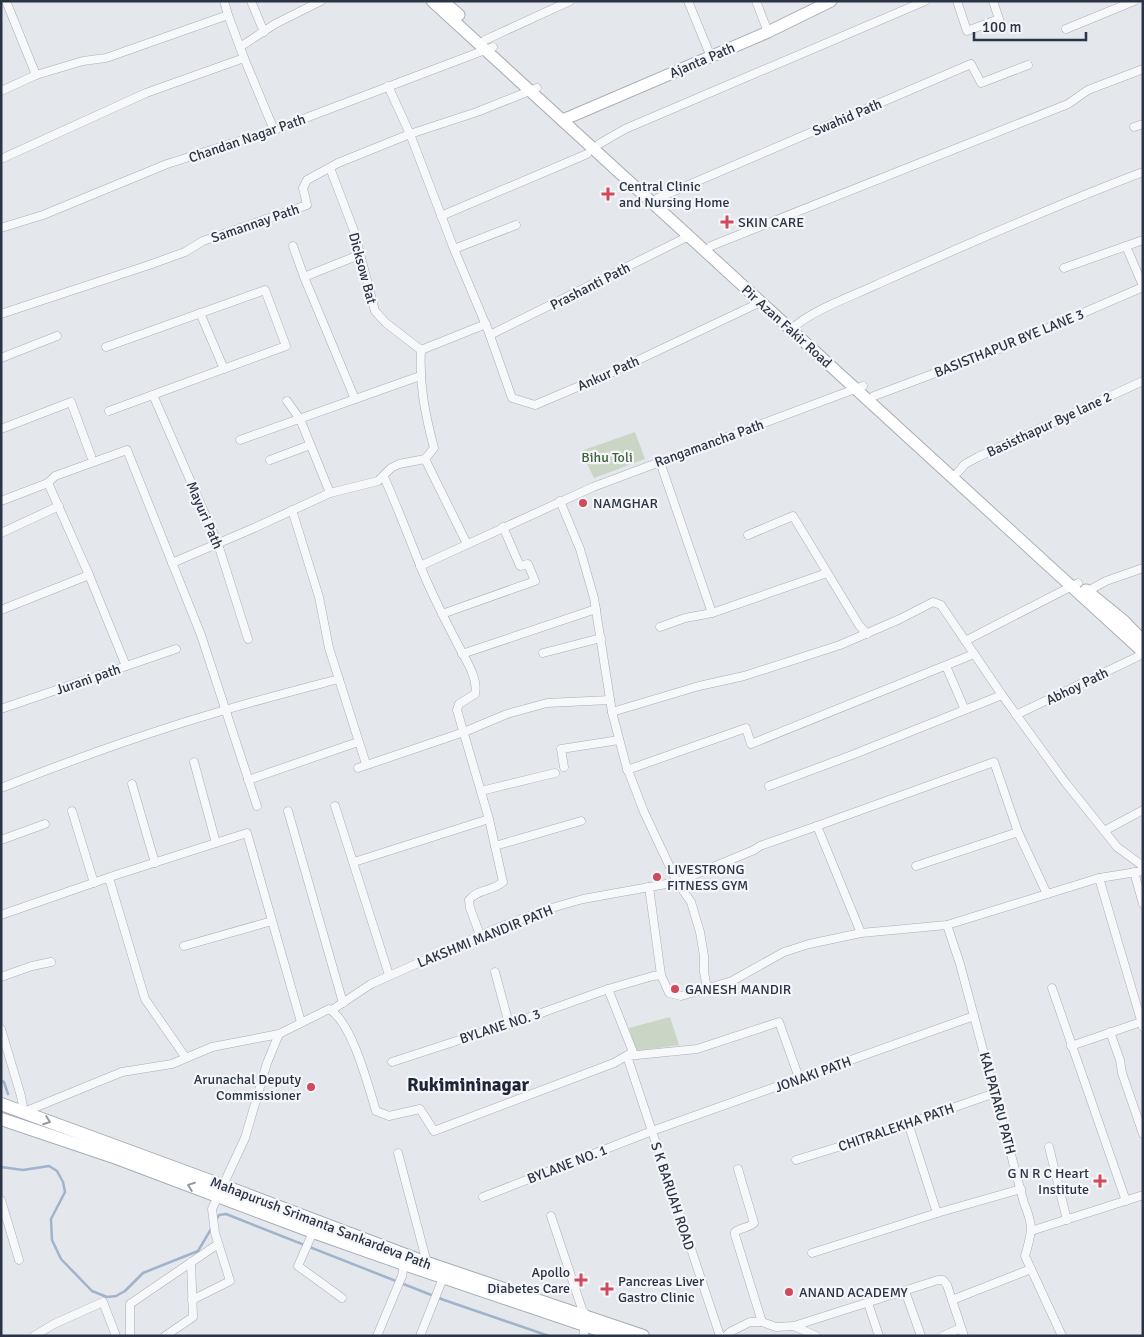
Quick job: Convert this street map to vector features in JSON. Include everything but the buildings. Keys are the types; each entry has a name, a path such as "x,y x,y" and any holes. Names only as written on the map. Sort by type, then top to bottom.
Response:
{"main road":[{"name":"Pir Azan Fakir Road","path":"432,1 488,46"},
{"name":"Pir Azan Fakir Road","path":"444,1 534,90 599,144 710,246 794,327 1075,585 1088,591 1124,621 1143,641"},
{"name":"Ajanta Path","path":"567,118 768,32 831,1"},
{"name":"Pir Azan Fakir Road","path":"567,118 689,236 761,302 794,327"},
{"name":"Pir Azan Fakir Road","path":"860,387 874,396 958,472 1075,585 1141,654"},
{"name":"Mahapurush Srimanta Sankardeva Path","path":"1,1104 221,1191 311,1237 403,1271 443,1278 617,1336"},
{"name":"Mahapurush Srimanta Sankardeva Path","path":"1,1118 221,1191 427,1263 585,1325 643,1336"}],"street":[{"path":"4,1 36,76"},
{"path":"224,1 244,58 274,130"},
{"path":"251,1 264,32"},
{"path":"240,47 275,24 321,1"},
{"name":"Chandan Nagar Path","path":"1,228 43,215 167,164 274,130 388,86 488,46 570,1"},
{"path":"688,1 711,56"},
{"path":"756,1 768,32"},
{"path":"599,144 625,129 686,102 925,1"},
{"path":"957,1 967,31 1000,19 993,1"},
{"path":"1066,28 1134,1"},
{"path":"1,91 36,76 83,60 106,58 228,15"},
{"path":"1,159 146,93 244,58"},
{"name":"Swahid Path","path":"658,198 971,64 981,83 1028,65"},
{"path":"710,246 1068,104 1088,90 1143,69"},
{"path":"388,86 410,134 454,250 490,336"},
{"name":"Samannay Path","path":"1,314 150,265 185,252 203,240 307,205 303,188 307,180 330,168 410,134 477,112 534,90"},
{"path":"1134,127 1143,124"},
{"path":"441,216 588,154"},
{"name":"Dicksow Bat","path":"330,168 354,231 375,311 386,323 421,350"},
{"path":"794,327 822,310 924,263 1096,189 1143,172"},
{"path":"454,250 516,225"},
{"name":"Prashanti Path","path":"490,336 689,236"},
{"path":"1064,268 1143,240"},
{"path":"293,246 355,399"},
{"path":"1126,246 1143,287"},
{"path":"304,277 359,255"},
{"name":"BASISTHAPUR BYE LANE 3","path":"874,396 1002,348 1143,287"},
{"path":"106,347 265,290 286,346 109,411"},
{"name":"Ankur Path","path":"490,336 512,398 534,405 615,371 761,302"},
{"path":"200,313 224,369"},
{"path":"172,563 330,493 378,481 391,468 399,464 425,459 434,448 426,420 420,376 421,350 486,324"},
{"path":"1,358 57,336"},
{"path":"240,440 420,376"},
{"name":"Basisthapur Bye lane 2","path":"958,472 965,464 978,457 1143,381"},
{"name":"Rangamancha Path","path":"420,566 560,501 860,387"},
{"name":"Mayuri Path","path":"153,395 218,544 248,639"},
{"path":"287,401 300,419 330,493"},
{"path":"1,429 71,402 91,456"},
{"path":"270,460 310,445"},
{"path":"1,501 48,482 55,476 127,450 200,635 257,806"},
{"path":"425,459 467,544"},
{"path":"660,462 712,613"},
{"path":"384,477 400,512 420,566 477,687 475,694 459,704 457,710 489,819 503,882 498,887 474,894 469,900 480,935"},
{"path":"48,482 90,575 126,666"},
{"path":"560,501 580,549 596,609 612,712 627,770 644,812 677,882 691,902 700,932 707,988"},
{"path":"1,533 59,506"},
{"path":"292,510 319,597 329,648 358,742 362,766 464,732 507,714 547,704 610,700"},
{"path":"748,535 793,516 859,625 867,634"},
{"path":"442,614 535,581 528,564 520,566 503,527"},
{"path":"1088,591 1106,581 1143,568"},
{"path":"660,628 685,618 712,613 827,573"},
{"path":"1,610 90,575"},
{"path":"965,641 1075,585"},
{"path":"612,712 699,686 744,676 840,645 933,602 941,605 1016,715 1065,782 1117,847 1143,866"},
{"path":"462,654 596,609"},
{"path":"543,653 601,638"},
{"name":"Jurani path","path":"1,709 176,649"},
{"path":"627,770 746,728 751,744 974,654"},
{"name":"Abhoy Path","path":"1016,715 1141,654"},
{"path":"946,666 965,710"},
{"path":"1,788 55,767 225,710 339,679"},
{"path":"769,786 852,756 1002,695"},
{"path":"564,767 562,749 619,740"},
{"path":"248,780 358,742"},
{"path":"194,762 216,843"},
{"name":"LAKSHMI MANDIR PATH","path":"24,1112 122,1072 172,1064 212,1047 279,1034 329,1009 332,1010 371,984 389,975 480,935 548,909 583,899 677,882 760,846 994,762 1018,832"},
{"path":"481,790 555,773"},
{"path":"132,784 155,863"},
{"path":"335,806 389,975"},
{"path":"1104,831 1143,810"},
{"path":"72,811 94,883"},
{"path":"288,811 343,1003"},
{"path":"354,862 489,819"},
{"path":"496,846 581,821"},
{"path":"1,840 45,824"},
{"path":"817,826 861,933"},
{"path":"916,866 1018,832 1047,894"},
{"path":"1,915 247,833 301,1022"},
{"path":"649,887 661,975 669,993 681,996 732,981 784,952 810,944 861,933 946,924 1099,878 1143,870"},
{"path":"1134,872 1143,904"},
{"path":"109,878 145,999 186,1058"},
{"path":"1071,1046 1110,1032 1142,1024 1099,878"},
{"path":"184,946 272,921"},
{"name":"KALPATARU PATH","path":"946,924 960,964 1020,1189 1032,1222 1024,1256 1061,1334"},
{"path":"1,977 32,966 51,962"},
{"path":"495,972 509,1024"},
{"name":"BYLANE NO. 3","path":"392,1062 608,989 661,975"},
{"path":"1052,988 1126,1201"},
{"name":"S K BARUAH ROAD","path":"608,989 633,1052 627,1056 720,1336"},
{"path":"332,1010 336,1013 359,1054 376,1111 389,1116 420,1109 434,1131 614,1063 627,1056 697,1049 779,1022 799,1078"},
{"name":"JONAKI PATH","path":"652,1131 974,1016"},
{"path":"1,1029 24,1112"},
{"path":"1110,1032 1143,1134"},
{"path":"192,1300 230,1281 218,1244 212,1210 245,1138 266,1063 279,1034"},
{"name":"CHITRALEKHA PATH","path":"796,1160 995,1093"},
{"path":"908,1123 937,1214"},
{"name":"BYLANE NO. 1","path":"483,1197 652,1131"},
{"path":"1049,1147 1067,1220"},
{"path":"398,1153 427,1263"},
{"path":"738,1169 754,1223 738,1230 735,1232 735,1235 762,1322"},
{"path":"812,1253 1020,1189"},
{"path":"1030,1231 1143,1195"},
{"path":"1,1200 19,1260"},
{"path":"551,1216 582,1309 585,1325"},
{"path":"311,1237 298,1266 342,1298"},
{"path":"130,1336 130,1304 218,1244"},
{"path":"165,1336 193,1317 191,1262"},
{"path":"952,1300 1031,1269"},
{"path":"377,1336 403,1271"},
{"path":"420,1336 443,1278"},
{"path":"726,1336 750,1322 762,1322 776,1327 794,1326 938,1280 943,1280 947,1285 962,1332 943,1336"},
{"path":"905,1291 922,1336"},
{"path":"34,1336 54,1324 103,1302 116,1336"},
{"path":"868,1303 879,1336"},
{"path":"794,1326 816,1336"},
{"path":"1052,1336 1061,1334"}],"green space":[{"name":"Bihu Toli","path":"635,432 645,459 594,478 581,451"},
{"path":"670,1017 679,1045 636,1051 629,1028"}],"waterway":[{"path":"1,1080 4,1082 8,1094"},
{"path":"1,1167 23,1170 49,1166 57,1171 63,1182 65,1192 51,1219 52,1240 61,1259 92,1291 107,1297 116,1296 125,1291 143,1273 198,1251 211,1229"},
{"path":"215,1222 219,1215 226,1214 444,1300 549,1336"}],"place":[{"name":"Central Clinic and Nursing Home","path":"608,194"},
{"name":"SKIN CARE","path":"727,222"},
{"name":"NAMGHAR","path":"583,503"},
{"name":"LIVESTRONG FITNESS GYM","path":"657,877"},
{"name":"GANESH MANDIR","path":"675,989"},
{"name":"Arunachal Deputy Commissioner","path":"311,1087"},
{"name":"G N R C Heart Institute","path":"1100,1181"},
{"name":"Apollo Diabetes Care","path":"581,1280"},
{"name":"Pancreas Liver Gastro Clinic","path":"607,1289"},
{"name":"ANAND ACADEMY","path":"789,1292"}],"district":[{"name":"Rukimininagar","path":"468,1084"}]}
